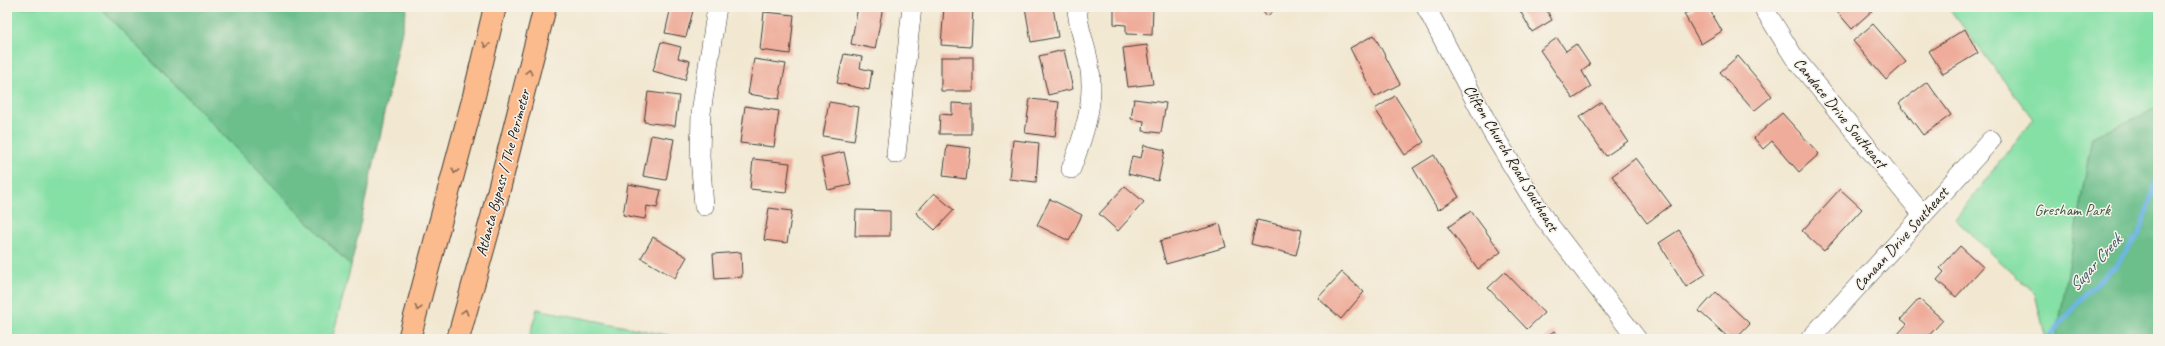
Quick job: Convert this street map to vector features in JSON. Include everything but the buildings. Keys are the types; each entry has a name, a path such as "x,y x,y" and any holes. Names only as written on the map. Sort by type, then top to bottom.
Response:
{"highway":[{"path":"409,339 474,100 495,7"},
{"name":"Atlanta Bypass / The Perimeter","path":"458,339 517,122 545,7"}],"street":[{"path":"704,206 700,157 701,113 717,7"},
{"path":"896,154 912,7"},
{"path":"1071,169 1087,120 1091,90 1089,65 1077,7"},
{"name":"Clifton Church Road Southeast","path":"1426,7 1492,132 1544,218 1637,339"},
{"name":"Candace Drive Southeast","path":"1762,7 1794,57 1922,216"},
{"name":"Canaan Drive Southeast","path":"1810,339 1992,140"}],"path":[{"path":"2154,339 2158,319"}],"green space":[{"path":"7,7 99,7 351,266 332,339 7,339"},
{"path":"99,7 407,7 351,266"},
{"name":"Gresham Park","path":"1948,7 2158,7 2158,339 2046,339 2035,294 1955,219 2033,119"},
{"path":"2158,108 2158,339 2056,339 2092,137"},
{"path":"537,309 687,339 529,339"}],"waterway":[{"name":"Sugar Creek","path":"2048,339 2082,297 2116,265 2139,234 2158,176"}]}
